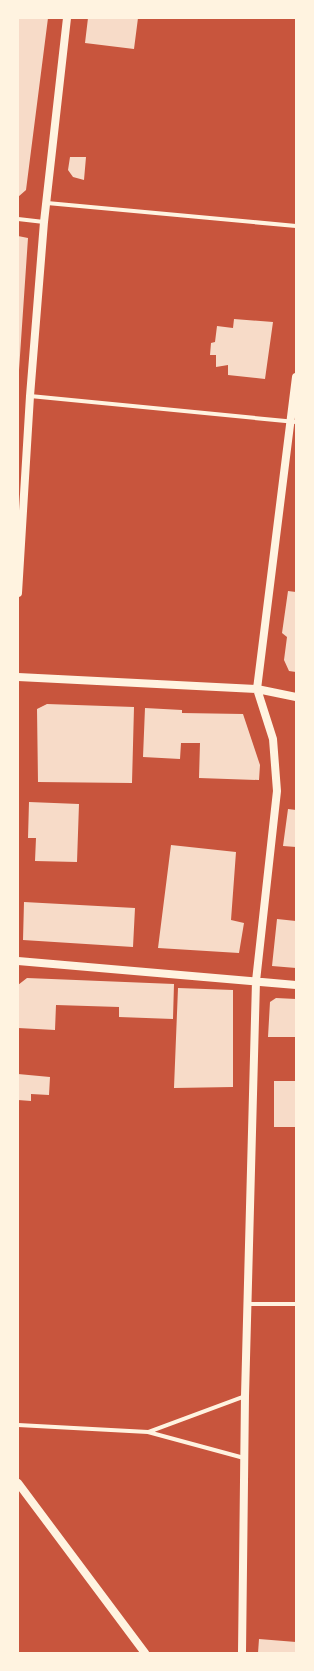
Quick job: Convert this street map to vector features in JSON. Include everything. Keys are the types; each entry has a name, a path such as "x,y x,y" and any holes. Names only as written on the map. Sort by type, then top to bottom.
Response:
{"main road":[{"path":"18,594 30,396 44,222 67,18"},
{"path":"242,1653 245,1396 256,981 277,790 272,739 257,689 293,421 296,377"},
{"path":"18,677 257,689 296,697"},
{"path":"18,961 296,985"},
{"path":"18,1483 145,1653"}],"street":[{"path":"47,203 296,226"},
{"path":"18,219 44,222"},
{"path":"30,396 293,421"},
{"path":"248,1304 296,1304"},
{"path":"148,1432 245,1396"},
{"path":"18,1425 148,1432 245,1458"}],"building":[{"path":"18,18 48,18 26,190 18,197"},
{"path":"88,18 138,18 134,49 85,43"},
{"path":"70,157 86,157 84,180 73,177 68,170"},
{"path":"18,236 28,238 19,370 18,370"},
{"path":"234,319 273,322 265,379 228,375 228,365 216,367 216,355 210,355 211,343 215,342 217,326 233,328"},
{"path":"288,591 296,592 296,672 289,671 284,660 287,637 282,633"},
{"path":"47,704 134,707 132,783 38,782 37,709"},
{"path":"145,708 182,710 182,713 243,714 260,765 259,780 199,778 200,743 181,743 180,759 143,757"},
{"path":"29,802 79,804 77,862 35,861 36,838 28,838"},
{"path":"288,809 296,810 296,847 283,846"},
{"path":"171,845 236,852 231,920 244,923 239,953 158,948"},
{"path":"24,902 135,908 133,947 23,940"},
{"path":"277,919 296,921 296,968 272,966"},
{"path":"27,978 174,984 173,1019 119,1017 119,1007 56,1005 55,1030 18,1028 18,985"},
{"path":"178,988 233,990 233,1087 174,1088"},
{"path":"276,998 296,999 296,1037 268,1037 270,1002"},
{"path":"18,1074 50,1077 49,1095 31,1094 31,1101 18,1100"},
{"path":"274,1081 296,1081 296,1127 274,1127"},
{"path":"259,1639 296,1642 296,1653 258,1653"}]}
